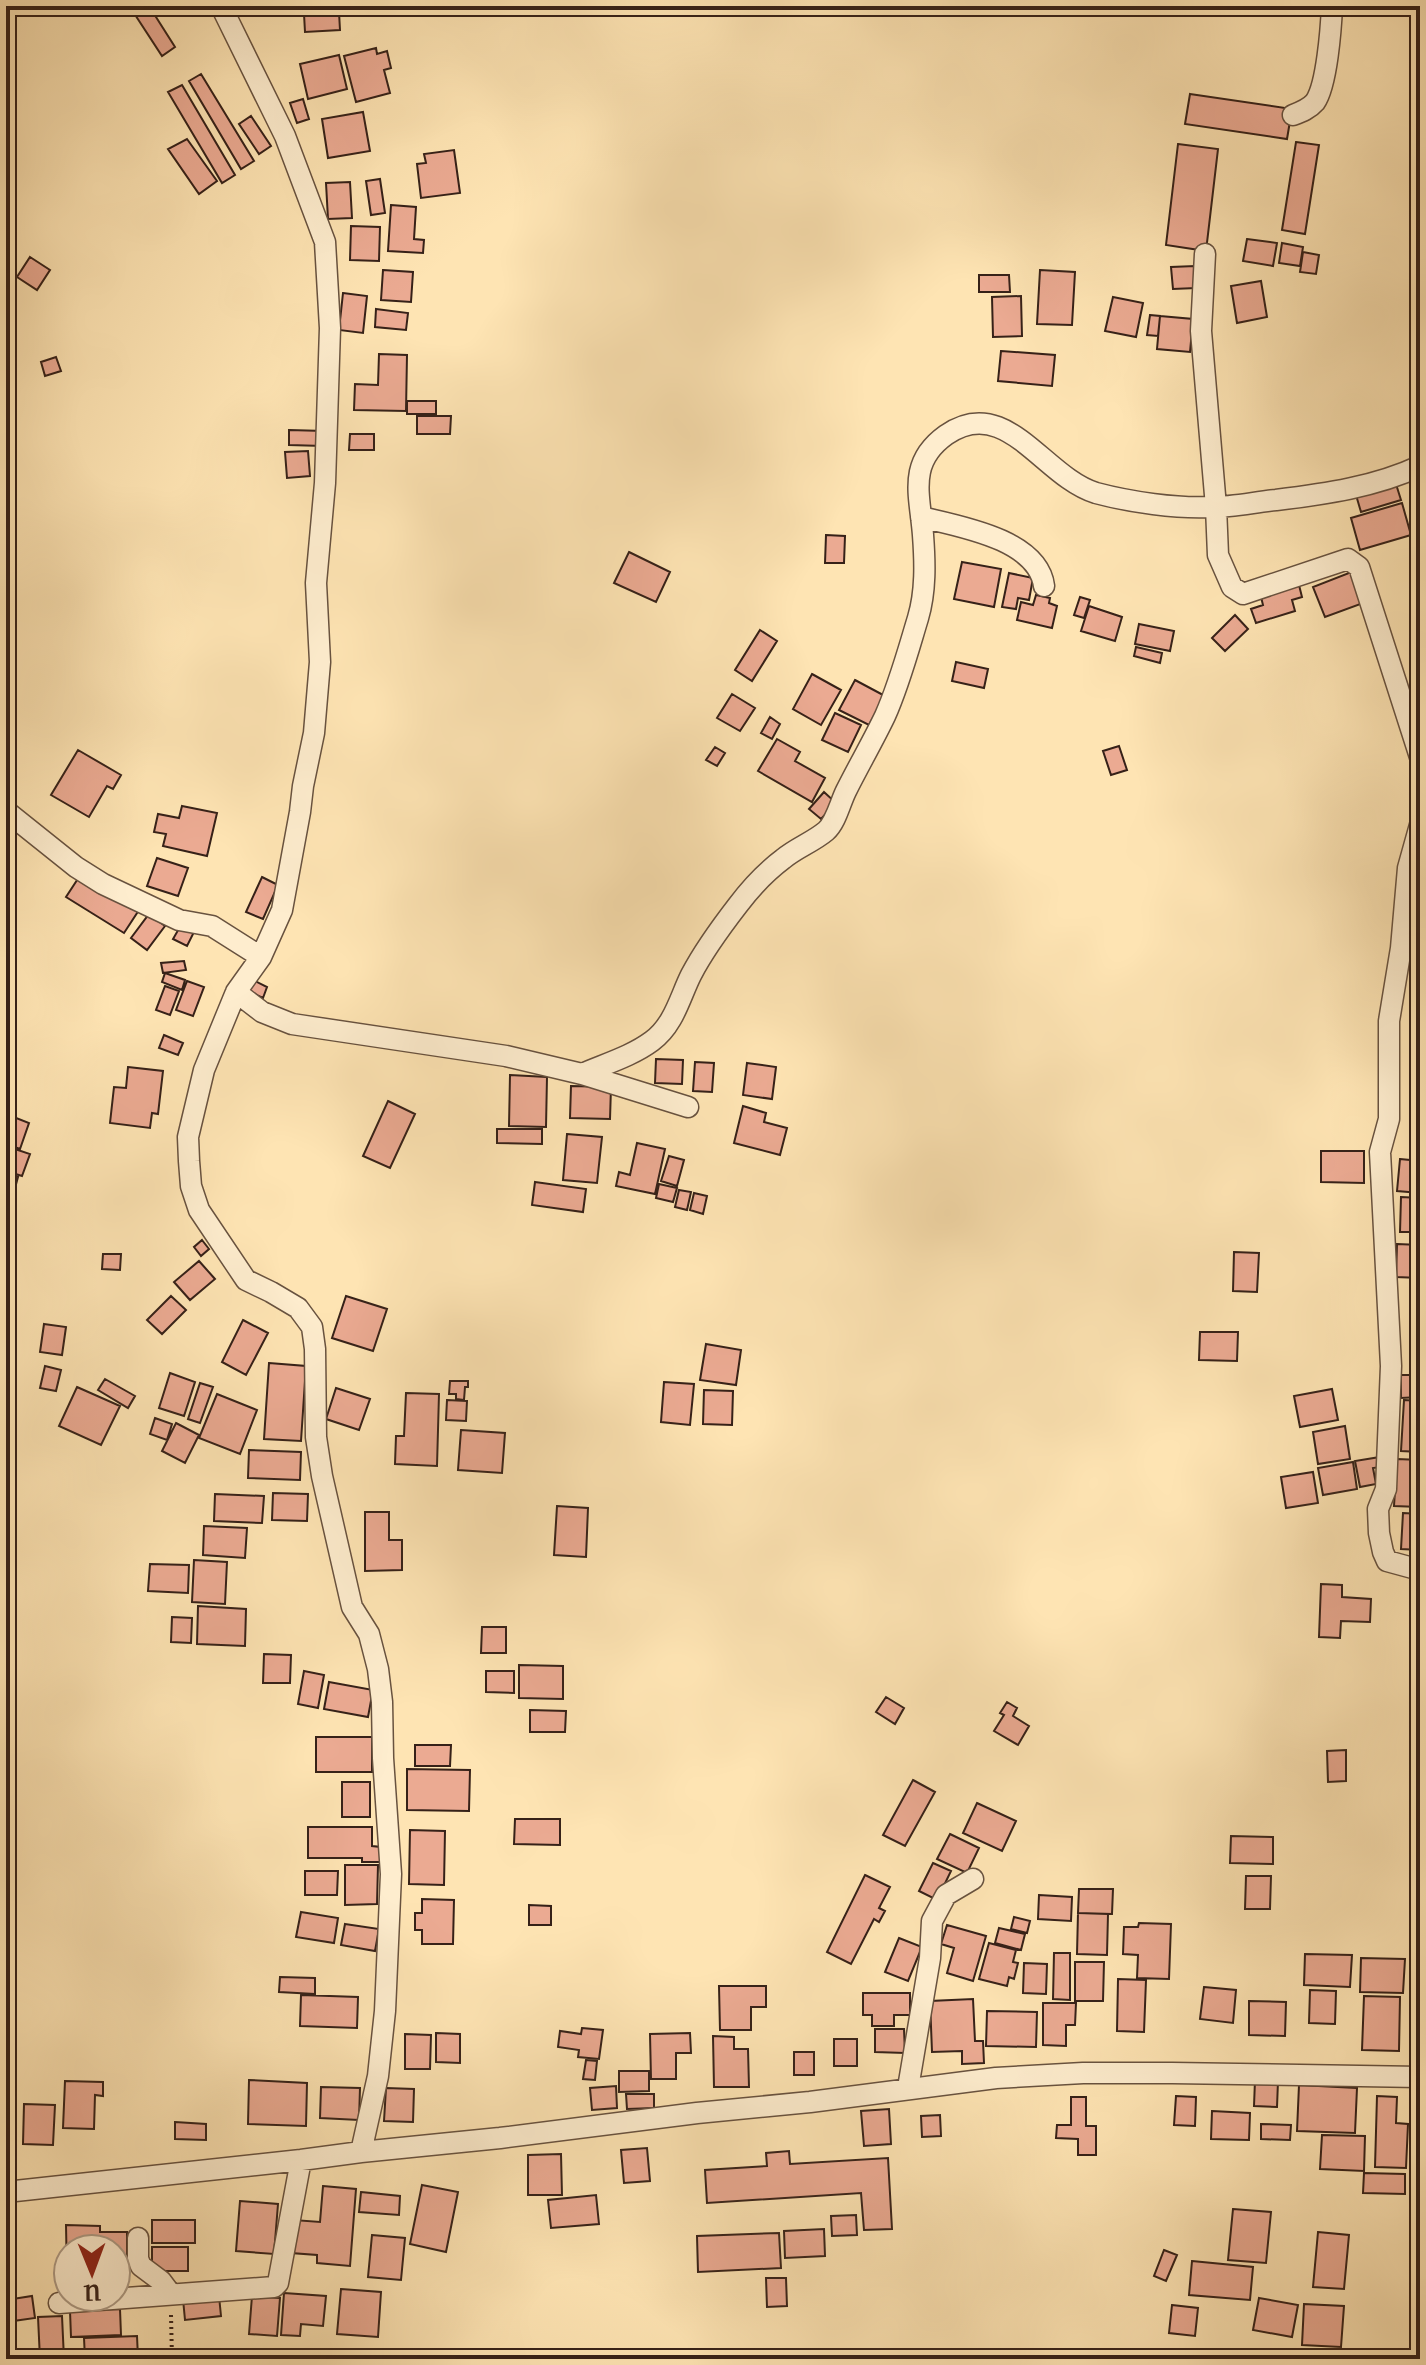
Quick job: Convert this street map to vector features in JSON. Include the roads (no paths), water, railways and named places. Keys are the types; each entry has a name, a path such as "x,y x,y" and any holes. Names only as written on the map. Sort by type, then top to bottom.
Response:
{"street":[{"path":"221,6 285,136 325,242 330,328 325,483 316,583 320,662 318,707 282,910 261,957 236,992 204,1070 188,1137 191,1186 199,1210 246,1280 298,1308 312,1327 316,1437 322,1476 352,1607 369,1634 378,1669 391,1874 388,1964 378,2076 361,2152"},
{"path":"1293,115 1314,104 1319,93 1328,50 1332,6"},
{"path":"1205,254 1201,331 1218,555 1232,587 1243,594 1348,559 1359,567 1420,757"},
{"path":"582,1074 652,1042 664,1030 710,943 740,902 781,860 829,829 886,714 913,635 922,604 925,566 917,492 919,477 928,453 950,432 965,426 992,424 1008,430 1064,477 1097,493 1168,506 1216,507 1304,497 1362,486 1420,466"},
{"path":"921,517 992,535 1030,559 1044,586"},
{"path":"6,811 76,867 103,884 179,920 212,926 261,957"},
{"path":"1420,825 1408,868 1401,948 1389,1021 1389,1119 1380,1152 1391,1366 1386,1489 1378,1509 1379,1533 1387,1561 1420,1570"},
{"path":"236,992 262,1012 292,1024 506,1056 582,1074 688,1107"},
{"path":"908,2088 930,1958 932,1921 946,1895 973,1879"},
{"path":"6,2192 500,2138 996,2078 1083,2073 1420,2077"},
{"path":"132,2296 274,2287 278,2283 301,2160"},
{"path":"138,2238 141,2266 161,2281 170,2293"}]}
